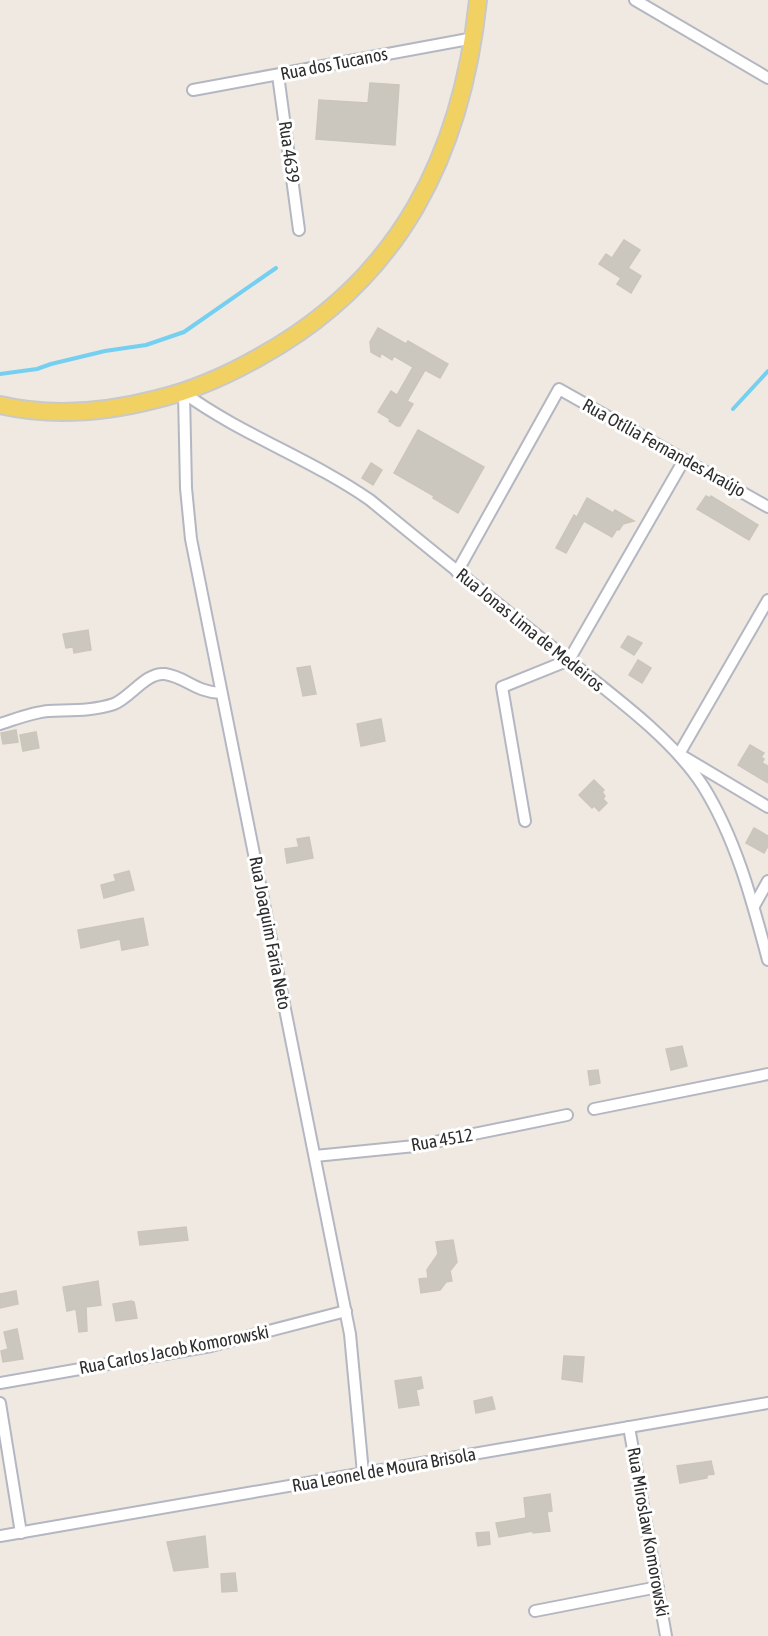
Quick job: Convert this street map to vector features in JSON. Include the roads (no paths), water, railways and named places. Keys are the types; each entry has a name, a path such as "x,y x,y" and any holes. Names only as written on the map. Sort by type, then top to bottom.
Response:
{"main road":[{"path":"0,405 51,412 87,411 137,405 184,393 214,381 294,338 336,305 374,268 399,235 438,163 453,126 465,82 474,38 478,0"}],"street":[{"path":"635,0 768,78"},
{"name":"Rua dos Tucanos","path":"193,90 474,38"},
{"name":"Rua 4639","path":"278,75 299,230"},
{"name":"Rua Otília Fernandes Araújo","path":"457,572 559,390 768,507"},
{"name":"Rua Jonas Lima de Medeiros","path":"184,393 219,417 294,454 341,480 370,500 569,660 679,754 702,785 728,836 754,906 768,960"},
{"name":"Rua Joaquim Faria Neto","path":"184,393 186,488 191,539 346,1311 363,1473"},
{"path":"525,821 502,687 569,660 684,460"},
{"path":"768,600 679,754 768,807"},
{"path":"0,724 38,713 114,704 154,676 164,674 202,690 221,693"},
{"path":"754,906 768,881"},
{"path":"594,1109 768,1074"},
{"name":"Rua 4512","path":"315,1156 415,1146 567,1115"},
{"name":"Rua Carlos Jacob Komorowski","path":"0,1383 201,1348 346,1311"},
{"path":"0,1403 21,1533"},
{"name":"Rua Leonel de Moura Brisola","path":"0,1536 768,1403"},
{"name":"Rua Miroslaw Komorowski","path":"629,1427 666,1636"},
{"path":"535,1611 658,1587"}],"waterway":[{"path":"0,374 37,369 105,351 146,345 184,332 276,268"},
{"path":"733,409 768,371"}]}
